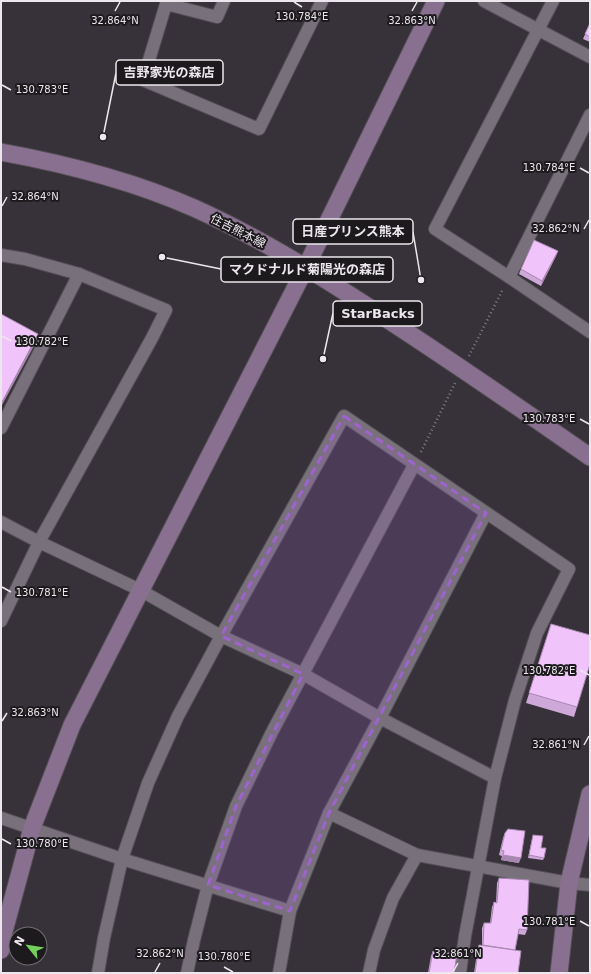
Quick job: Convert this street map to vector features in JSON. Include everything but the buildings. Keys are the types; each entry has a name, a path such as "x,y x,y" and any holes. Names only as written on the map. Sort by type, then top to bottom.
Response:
{"street":[{"path":"224,1 216,17 166,4 143,80 259,129 322,1"},
{"path":"1,950 3,935 32,828 72,725 306,267 436,1"},
{"path":"484,1 590,57"},
{"path":"553,1 435,229 589,328"},
{"path":"509,277 590,115"},
{"name":"住吉熊本線","path":"1,152 78,168 138,187 194,208 249,235 306,267 427,345 590,457"},
{"path":"1,255 25,259 79,274 166,310 39,542 1,621"},
{"path":"1,428 79,274"},
{"path":"98,973 104,938 122,859 148,783 178,716 344,416 569,569 537,633 515,700 495,778 465,936 460,973"},
{"path":"187,973 208,885 236,806 272,732 414,465"},
{"path":"279,973 290,911 329,813 486,513"},
{"path":"1,522 39,542 140,590 221,636 303,674 380,718 495,778"},
{"path":"559,973 569,882 590,794"},
{"path":"329,813 417,854 590,885"},
{"path":"1,818 122,859 290,911"},
{"path":"369,973 374,950 393,898 417,854"}],"highlighted area":[{"path":"344,416 486,513 329,813 290,911 208,885 236,806 303,674 221,636"}],"place":[{"name":"吉野家光の森店","path":"103,137"},
{"name":"マクドナルド菊陽光の森店","path":"162,257"},
{"name":"日産プリンス熊本","path":"421,280"},
{"name":"StarBacks","path":"323,359"}]}
